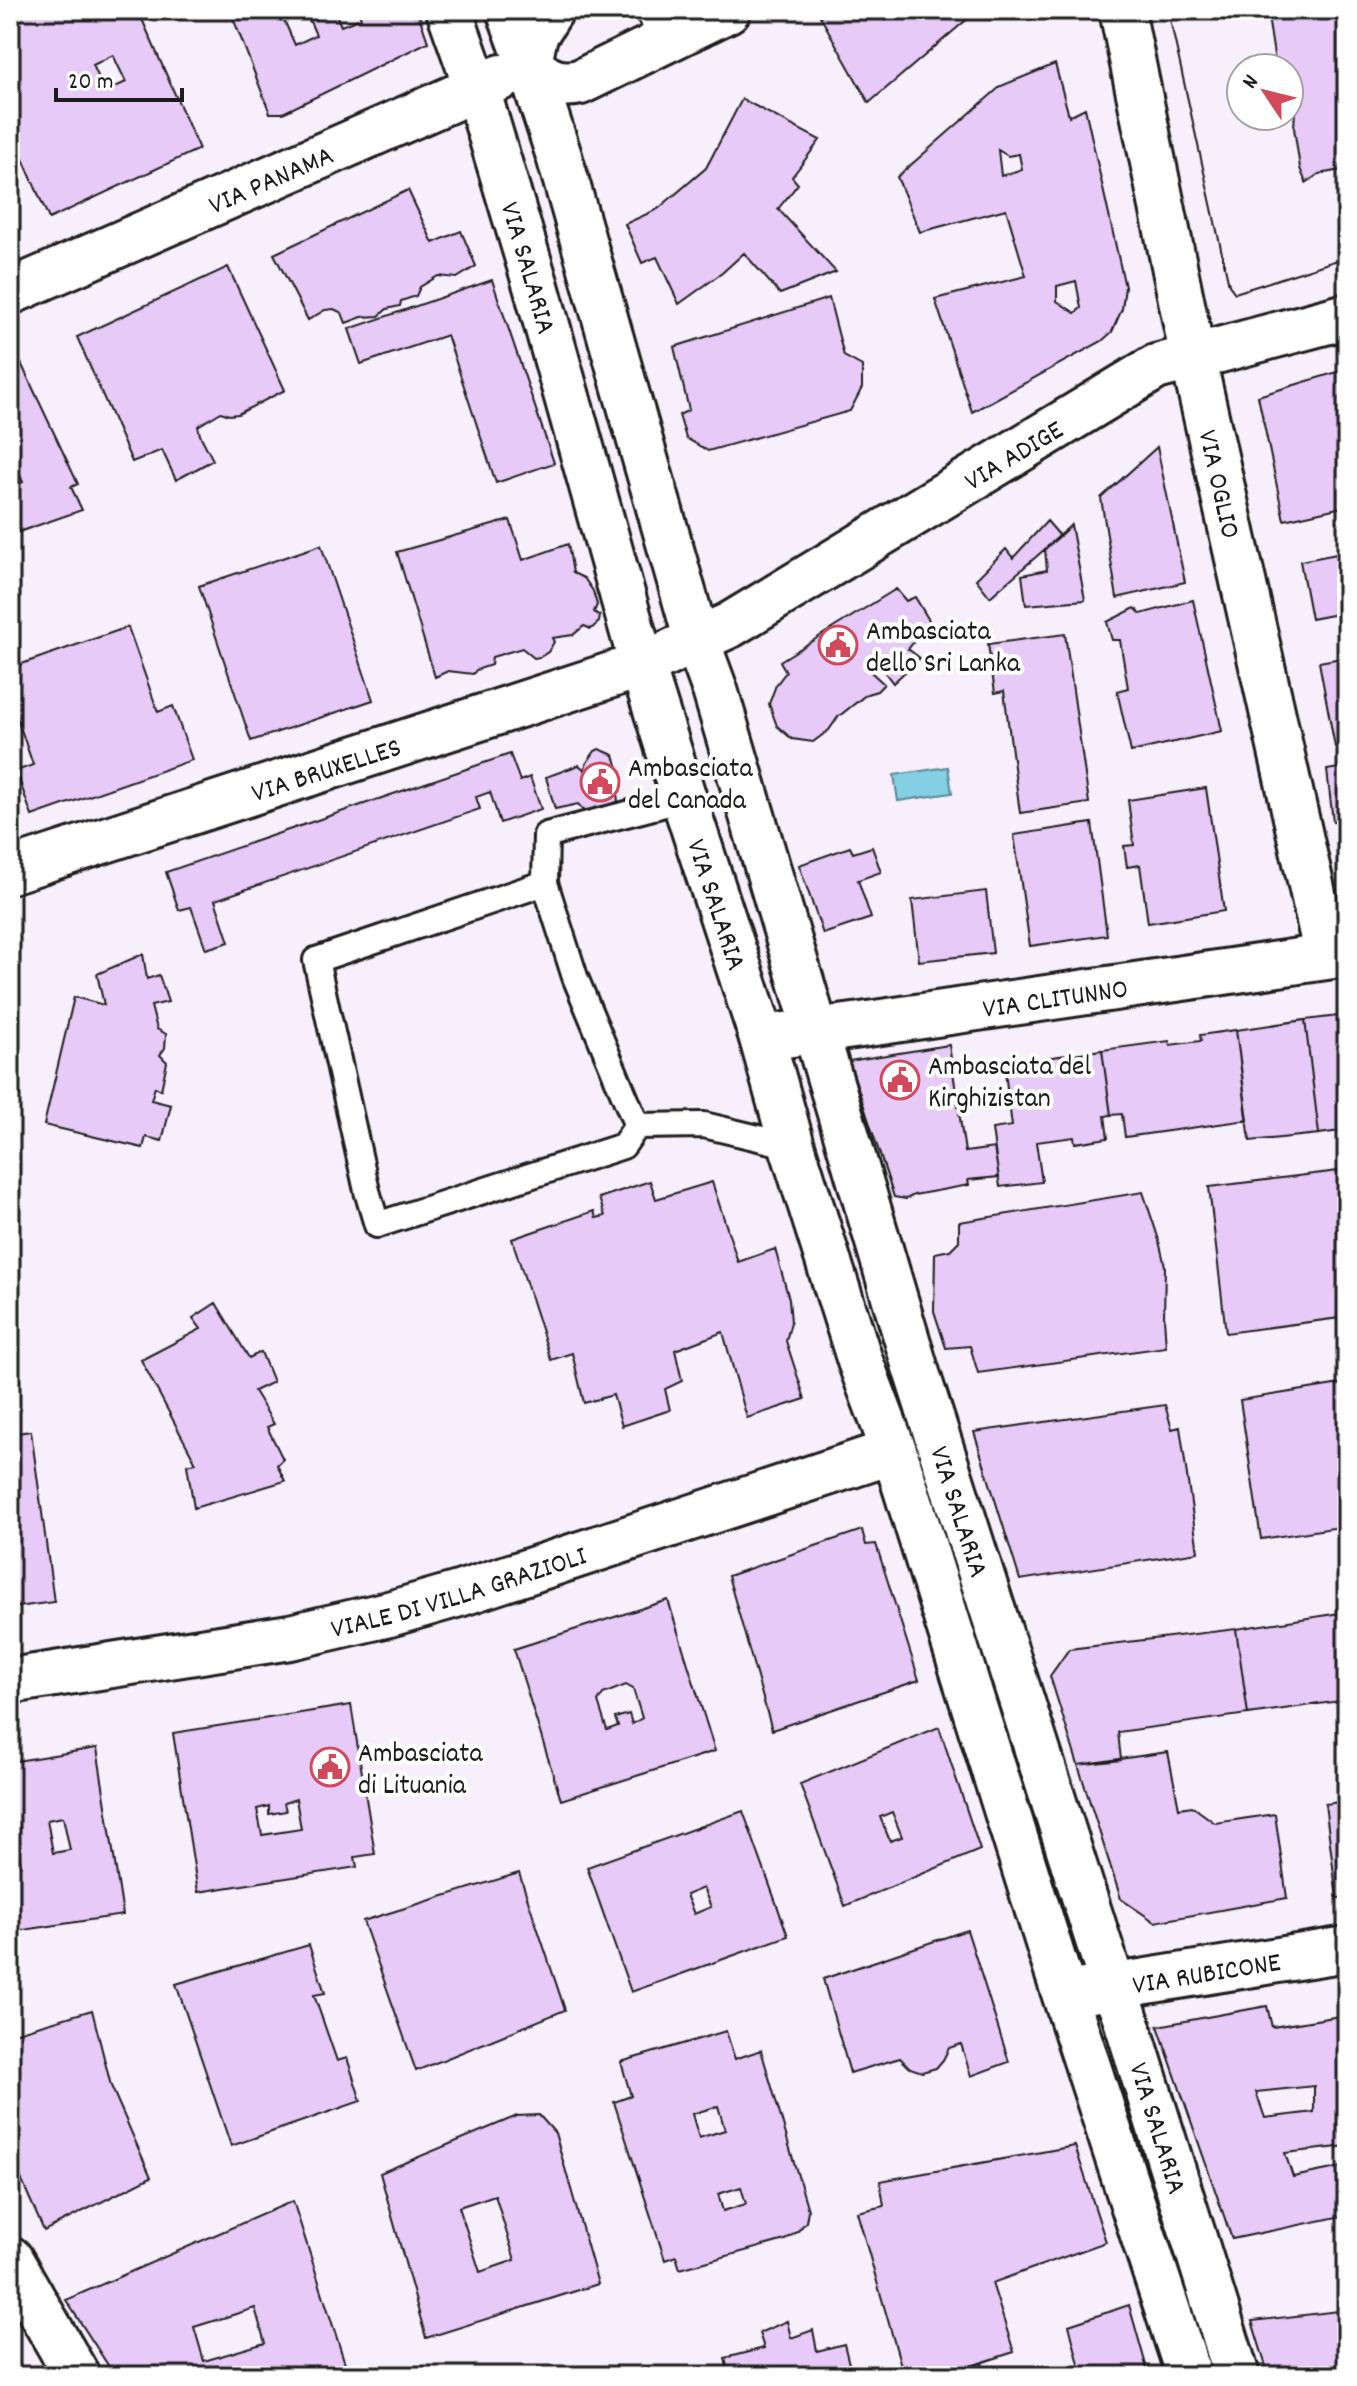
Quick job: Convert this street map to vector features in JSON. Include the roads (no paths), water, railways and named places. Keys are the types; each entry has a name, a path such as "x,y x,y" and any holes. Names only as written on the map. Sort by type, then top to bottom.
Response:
{"street":[{"name":"VIA SALARIA","path":"449,10 477,89 536,286 642,665 762,1038 792,1146 860,1361 894,1451 1189,2376"},
{"name":"VIA SALARIA","path":"509,10 559,156 697,641 715,690 937,1438 1113,1987 1124,2013 1237,2376"},
{"path":"551,10 535,35 529,64 545,78 566,85 587,80 655,27 728,10"},
{"name":"VIA OGLIO","path":"1122,10 1193,358 1337,955"},
{"name":"VIA PANAMA","path":"10,292 529,64"},
{"name":"VIA ADIGE","path":"697,641 743,617 1156,367 1347,316"},
{"path":"642,665 697,641"},
{"name":"VIA BRUXELLES","path":"10,871 642,665"},
{"name":"VIA CLITUNNO","path":"762,1038 1337,955"},
{"name":"VIALE DI VILLA GRAZIOLI","path":"10,1681 290,1637 389,1614 459,1594 894,1451"},
{"name":"VIA RUBICONE","path":"1066,1994 1347,1949"},
{"path":"10,2259 77,2376"}],"lane":[{"path":"637,1126 575,977 545,883 546,835 684,799"},
{"path":"545,883 316,960 377,1225 623,1146 637,1126"},
{"path":"637,1126 704,1125 792,1146"},
{"path":"894,1451 937,1438"}],"water":[{"path":"948,767 952,793 898,801 894,775"}],"place":[{"name":"Ambasciata dello Sri Lanka","path":"838,645"},
{"name":"Ambasciata del Canada","path":"600,782"},
{"name":"Ambasciata del Kirghizistan","path":"900,1080"},
{"name":"Ambasciata di Lituania","path":"330,1767"}]}
